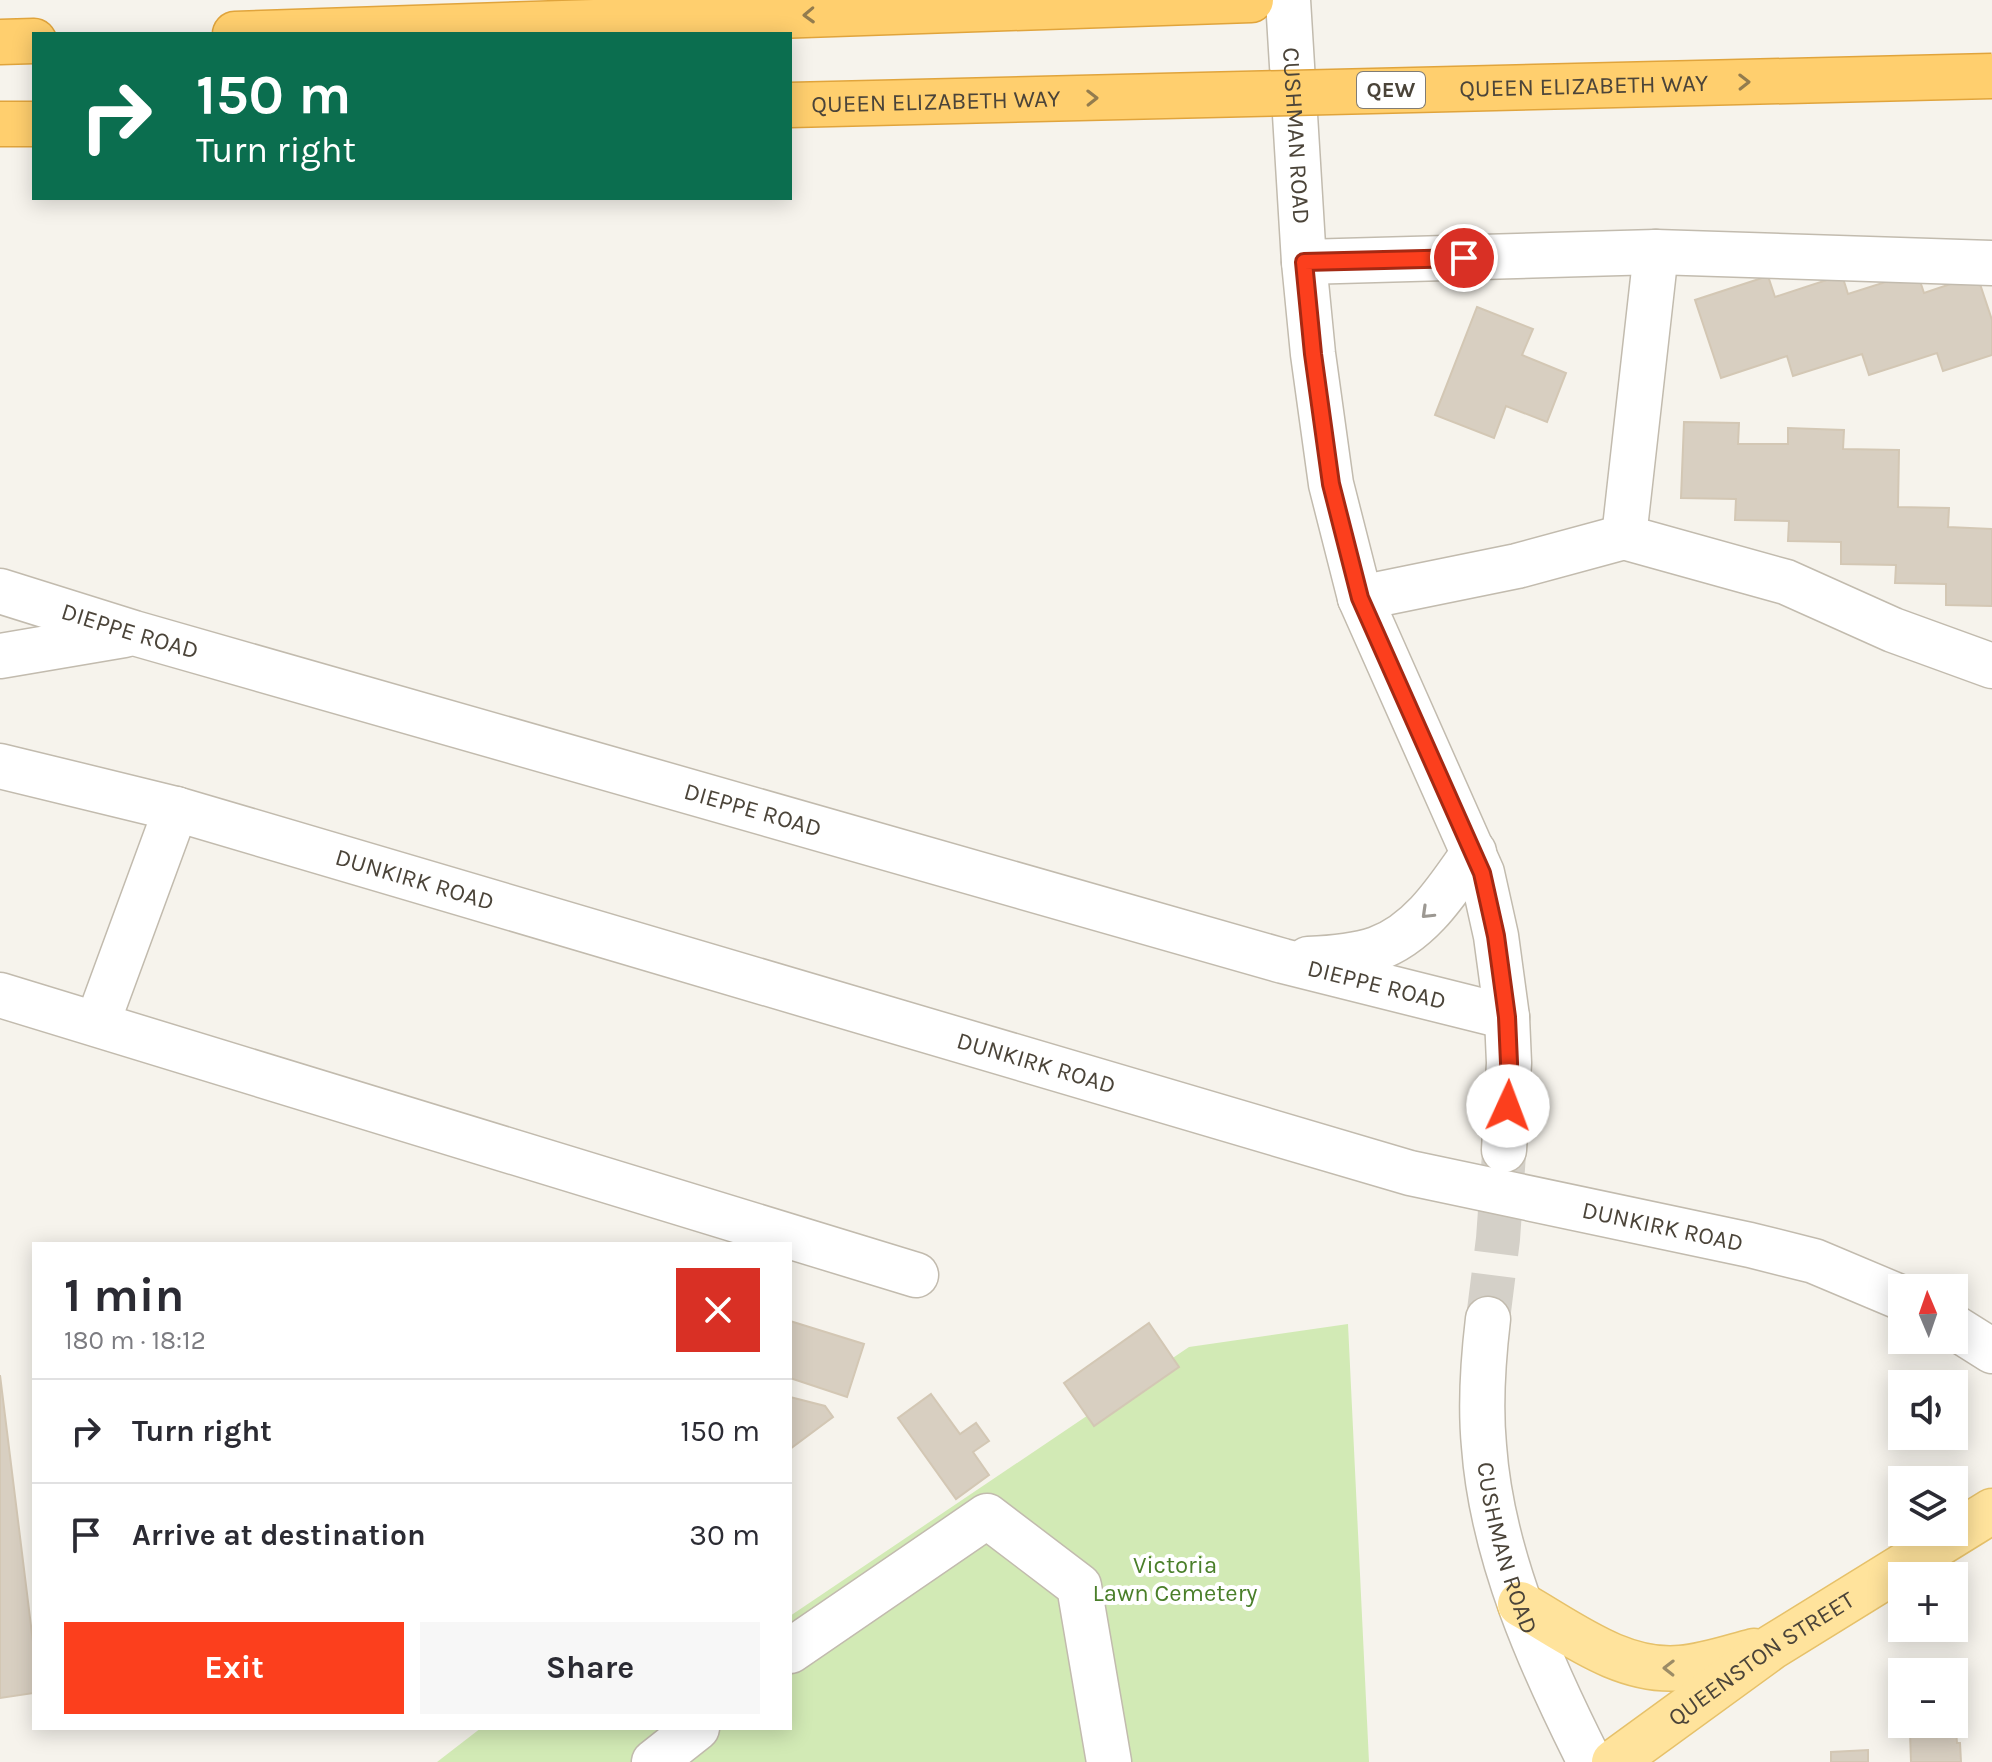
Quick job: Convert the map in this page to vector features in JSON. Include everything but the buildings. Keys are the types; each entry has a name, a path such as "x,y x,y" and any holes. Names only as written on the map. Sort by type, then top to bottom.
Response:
{"highway":[{"path":"295,32 1251,0"},
{"path":"0,42 32,41"},
{"name":"QUEEN ELIZABETH WAY","path":"792,105 1992,76"},
{"path":"0,124 32,124"}],"main road":[{"name":"QUEENSTON STREET","path":"1614,1762 1772,1647 1992,1511"},
{"path":"1520,1604 1631,1664 1681,1668 1772,1647"}],"street":[{"name":"CUSHMAN ROAD","path":"1288,0 1304,262 1331,484 1360,598 1474,852 1496,936 1507,1017 1509,1063 1504,1150"},
{"path":"1304,262 1656,252 1992,263"},
{"path":"1624,537 1656,252"},
{"path":"1360,598 1517,566 1624,537 1786,582 1893,630 1992,666"},
{"name":"DIEPPE ROAD","path":"0,591 134,633 1283,961 1507,1017"},
{"path":"0,656 134,633"},
{"name":"DUNKIRK ROAD","path":"0,766 176,809 1410,1173 1763,1248 1814,1261 1888,1292"},
{"path":"97,1024 176,809"},
{"path":"1283,961 1337,957 1377,949 1404,934 1438,902 1474,852"},
{"path":"0,995 916,1275"},
{"name":"CUSHMAN ROAD","path":"1488,1319 1483,1391 1485,1458 1498,1529 1520,1604 1570,1723 1590,1762"},
{"path":"1968,1336 1992,1351"},
{"path":"792,1650 987,1516 1079,1586 1109,1762"},
{"path":"654,1762 694,1730"}],"green space":[{"name":"Victoria Lawn Cemetery","path":"1348,1324 1369,1762 437,1762 478,1730 792,1730 792,1615 1189,1347"}],"tunnel":[{"path":"1488,1319 1504,1154"}],"route":[{"path":"1464,258 1304,262 1322,424 1343,540 1360,598 1482,873 1496,936 1507,1017 1508,1106"}]}
